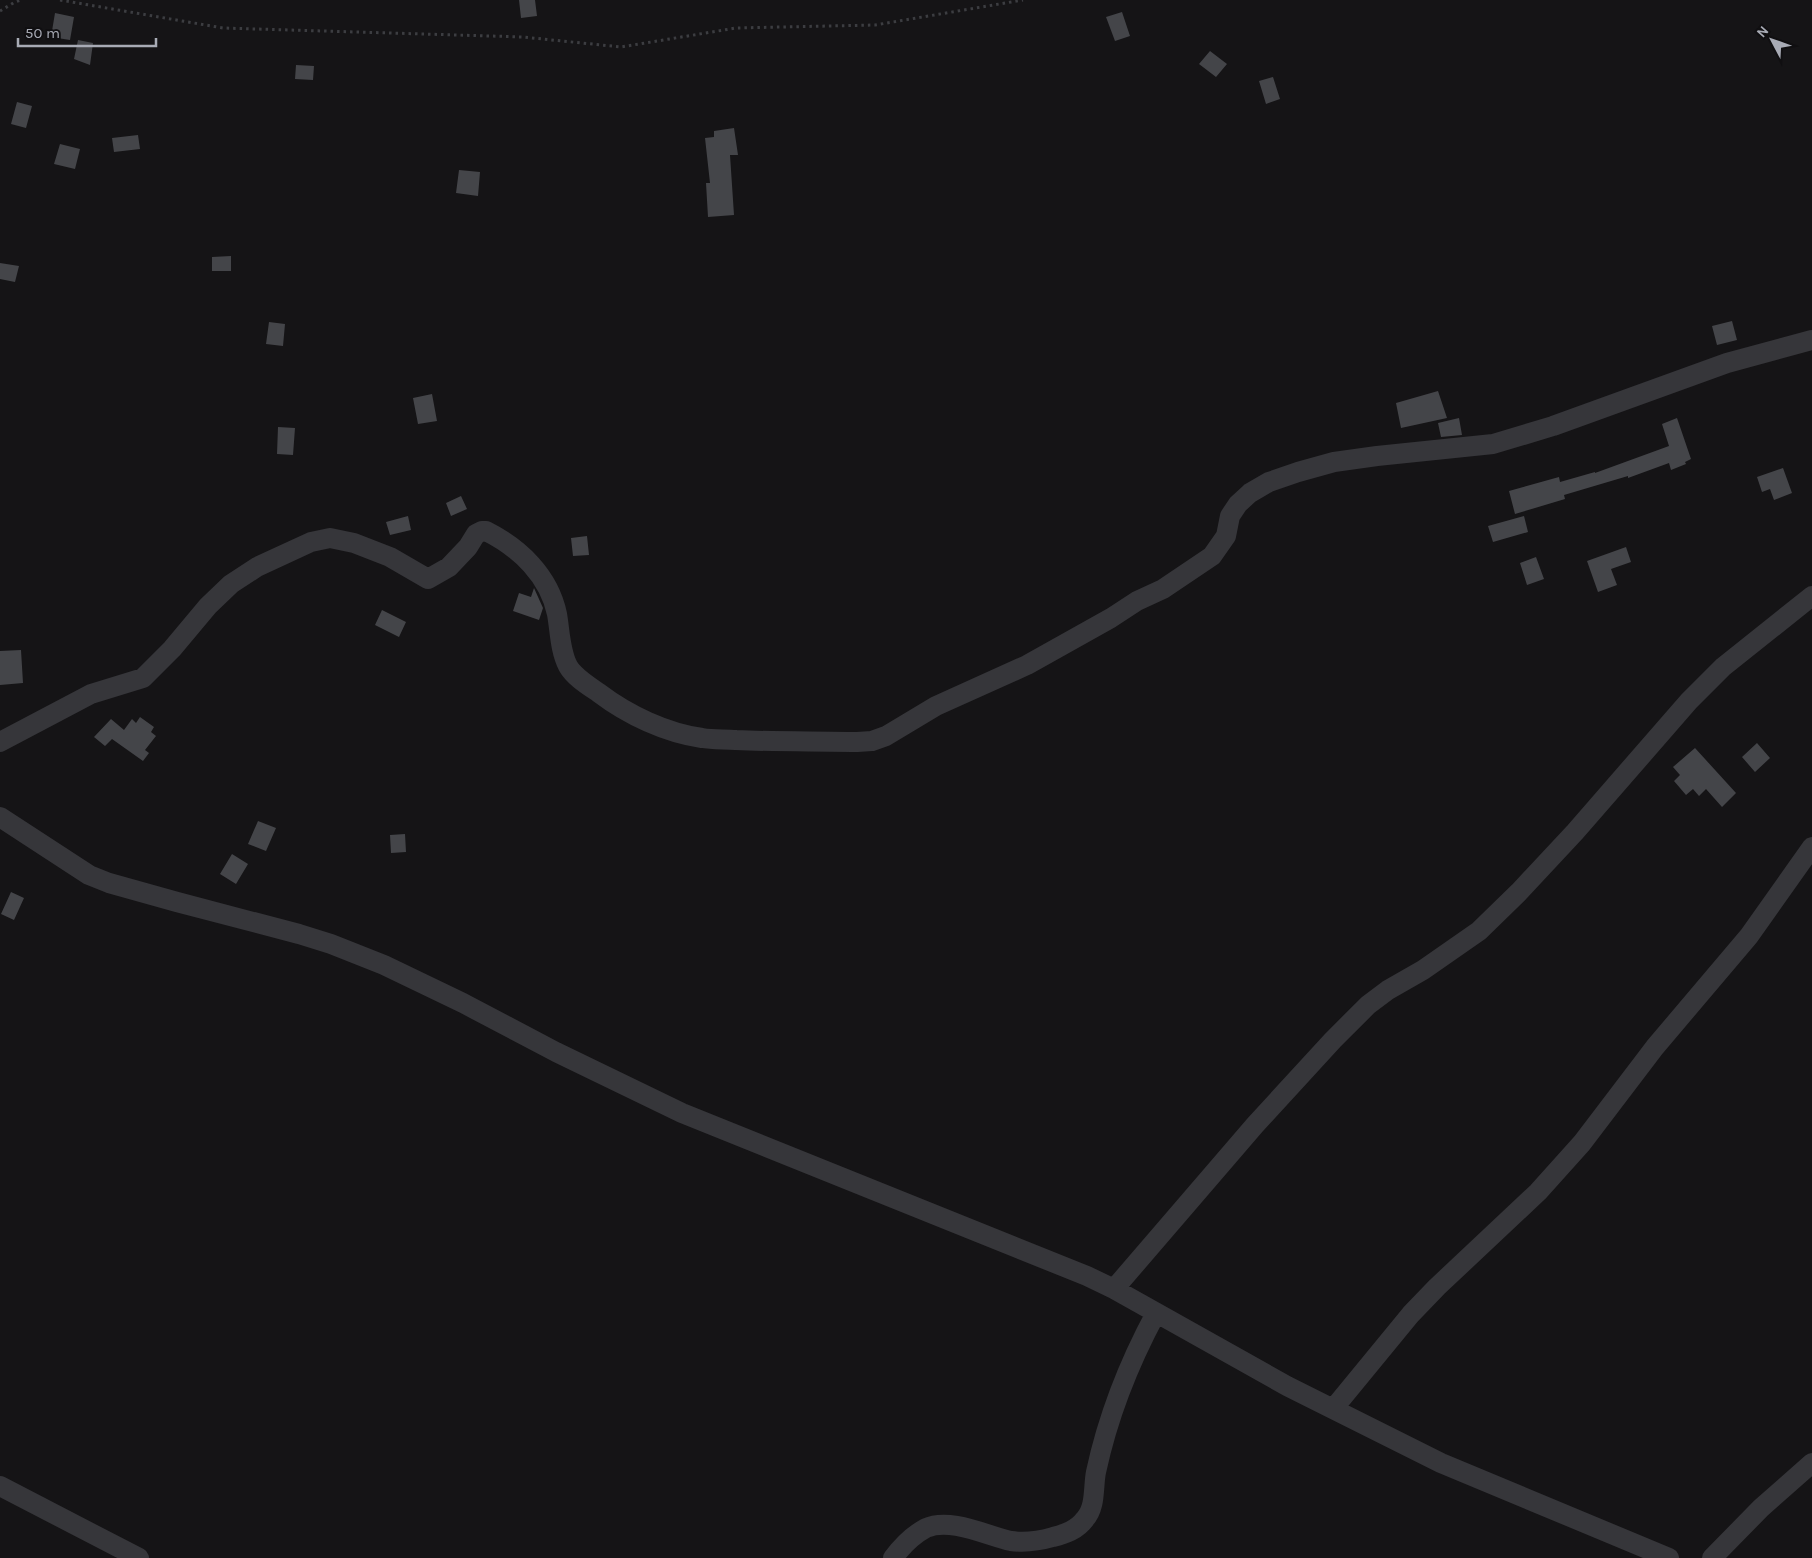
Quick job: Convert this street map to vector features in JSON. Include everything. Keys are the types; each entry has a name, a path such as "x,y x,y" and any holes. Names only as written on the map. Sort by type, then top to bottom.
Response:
{"street":[{"path":"0,742 91,694 143,678 172,650 222,591 245,575 286,553 322,539 339,539 390,557 428,579 443,571 456,560 476,534 482,531 486,531 508,543 540,575 546,585 556,612 563,650 569,668 604,698 634,716 676,732 702,738 757,741 872,741 886,736 936,706 1027,665 1137,601 1154,594 1178,580 1212,556 1226,536 1230,516 1238,504 1250,493 1269,482 1334,462 1493,444 1553,426 1727,363 1812,340"},
{"path":"1114,1289 1255,1125 1368,1005 1388,990 1423,970 1479,930 1519,892 1562,846 1689,701 1724,667 1812,596"},
{"path":"0,817 89,875 109,883 299,934 331,944 384,965 682,1113 1052,1261 1114,1289 1287,1386 1441,1463 1669,1558"},
{"path":"1333,1409 1417,1308 1538,1192 1582,1143 1655,1047 1749,936 1812,847"},
{"path":"892,1558 910,1538 927,1528 937,1525 965,1527 1013,1541 1037,1542 1064,1534 1081,1524 1091,1511 1100,1457 1126,1374 1156,1313"},
{"path":"1712,1558 1761,1508 1812,1463"},
{"path":"0,1486 139,1558"}],"path":[{"path":"0,11 21,0"},
{"path":"60,0 223,28 523,38 620,47 736,28 875,25 1023,0"}],"building":[{"path":"519,0 535,0 537,16 521,18"},
{"path":"1122,12 1130,36 1115,41 1106,17"},
{"path":"55,13 74,17 70,40 51,37"},
{"path":"78,40 93,43 90,65 74,59"},
{"path":"1210,51 1227,64 1216,77 1199,64"},
{"path":"296,65 314,66 313,80 295,79"},
{"path":"1273,77 1280,99 1266,104 1259,81"},
{"path":"17,102 32,106 26,128 11,124"},
{"path":"734,128 738,155 730,155 734,215 708,217 706,183 710,183 705,138 714,137 714,131"},
{"path":"138,135 140,149 114,152 112,138"},
{"path":"60,144 80,149 75,169 54,164"},
{"path":"459,170 480,172 478,196 456,193"},
{"path":"231,256 231,271 212,271 212,257"},
{"path":"0,263 19,266 15,282 0,279"},
{"path":"1732,321 1737,340 1717,345 1712,326"},
{"path":"269,322 285,324 283,346 266,344"},
{"path":"1438,391 1447,418 1401,428 1396,403"},
{"path":"432,394 437,421 418,424 413,398"},
{"path":"1459,418 1462,435 1441,437 1438,423"},
{"path":"1677,418 1691,459 1685,462 1686,464 1671,470 1669,463 1628,478 1628,476 1564,495 1565,499 1515,514 1509,491 1559,477 1560,482 1595,473 1669,446 1662,424"},
{"path":"278,427 295,428 293,455 277,454"},
{"path":"1783,468 1792,493 1774,500 1770,489 1762,492 1757,477"},
{"path":"461,496 467,509 451,516 446,503"},
{"path":"408,516 411,530 390,535 386,522"},
{"path":"1524,516 1528,532 1493,542 1488,526"},
{"path":"587,536 589,555 573,556 571,538"},
{"path":"1626,547 1631,562 1611,569 1617,585 1598,592 1587,561"},
{"path":"1536,557 1544,579 1527,585 1520,563"},
{"path":"534,588 543,608 539,620 513,611 519,593 531,597"},
{"path":"382,610 406,622 399,637 375,625"},
{"path":"21,650 23,683 0,685 0,651"},
{"path":"140,717 154,727 151,732 156,736 145,750 149,753 143,761 112,739 105,746 94,737 111,719 124,730 132,719 136,723"},
{"path":"1757,743 1770,758 1755,772 1742,757"},
{"path":"1695,748 1736,793 1722,807 1706,789 1699,796 1693,789 1686,795 1674,781 1680,775 1673,767"},
{"path":"258,821 276,828 266,851 248,844"},
{"path":"405,834 406,852 391,853 390,835"},
{"path":"232,854 248,864 236,884 220,874"},
{"path":"11,892 24,898 14,920 1,914"}]}
